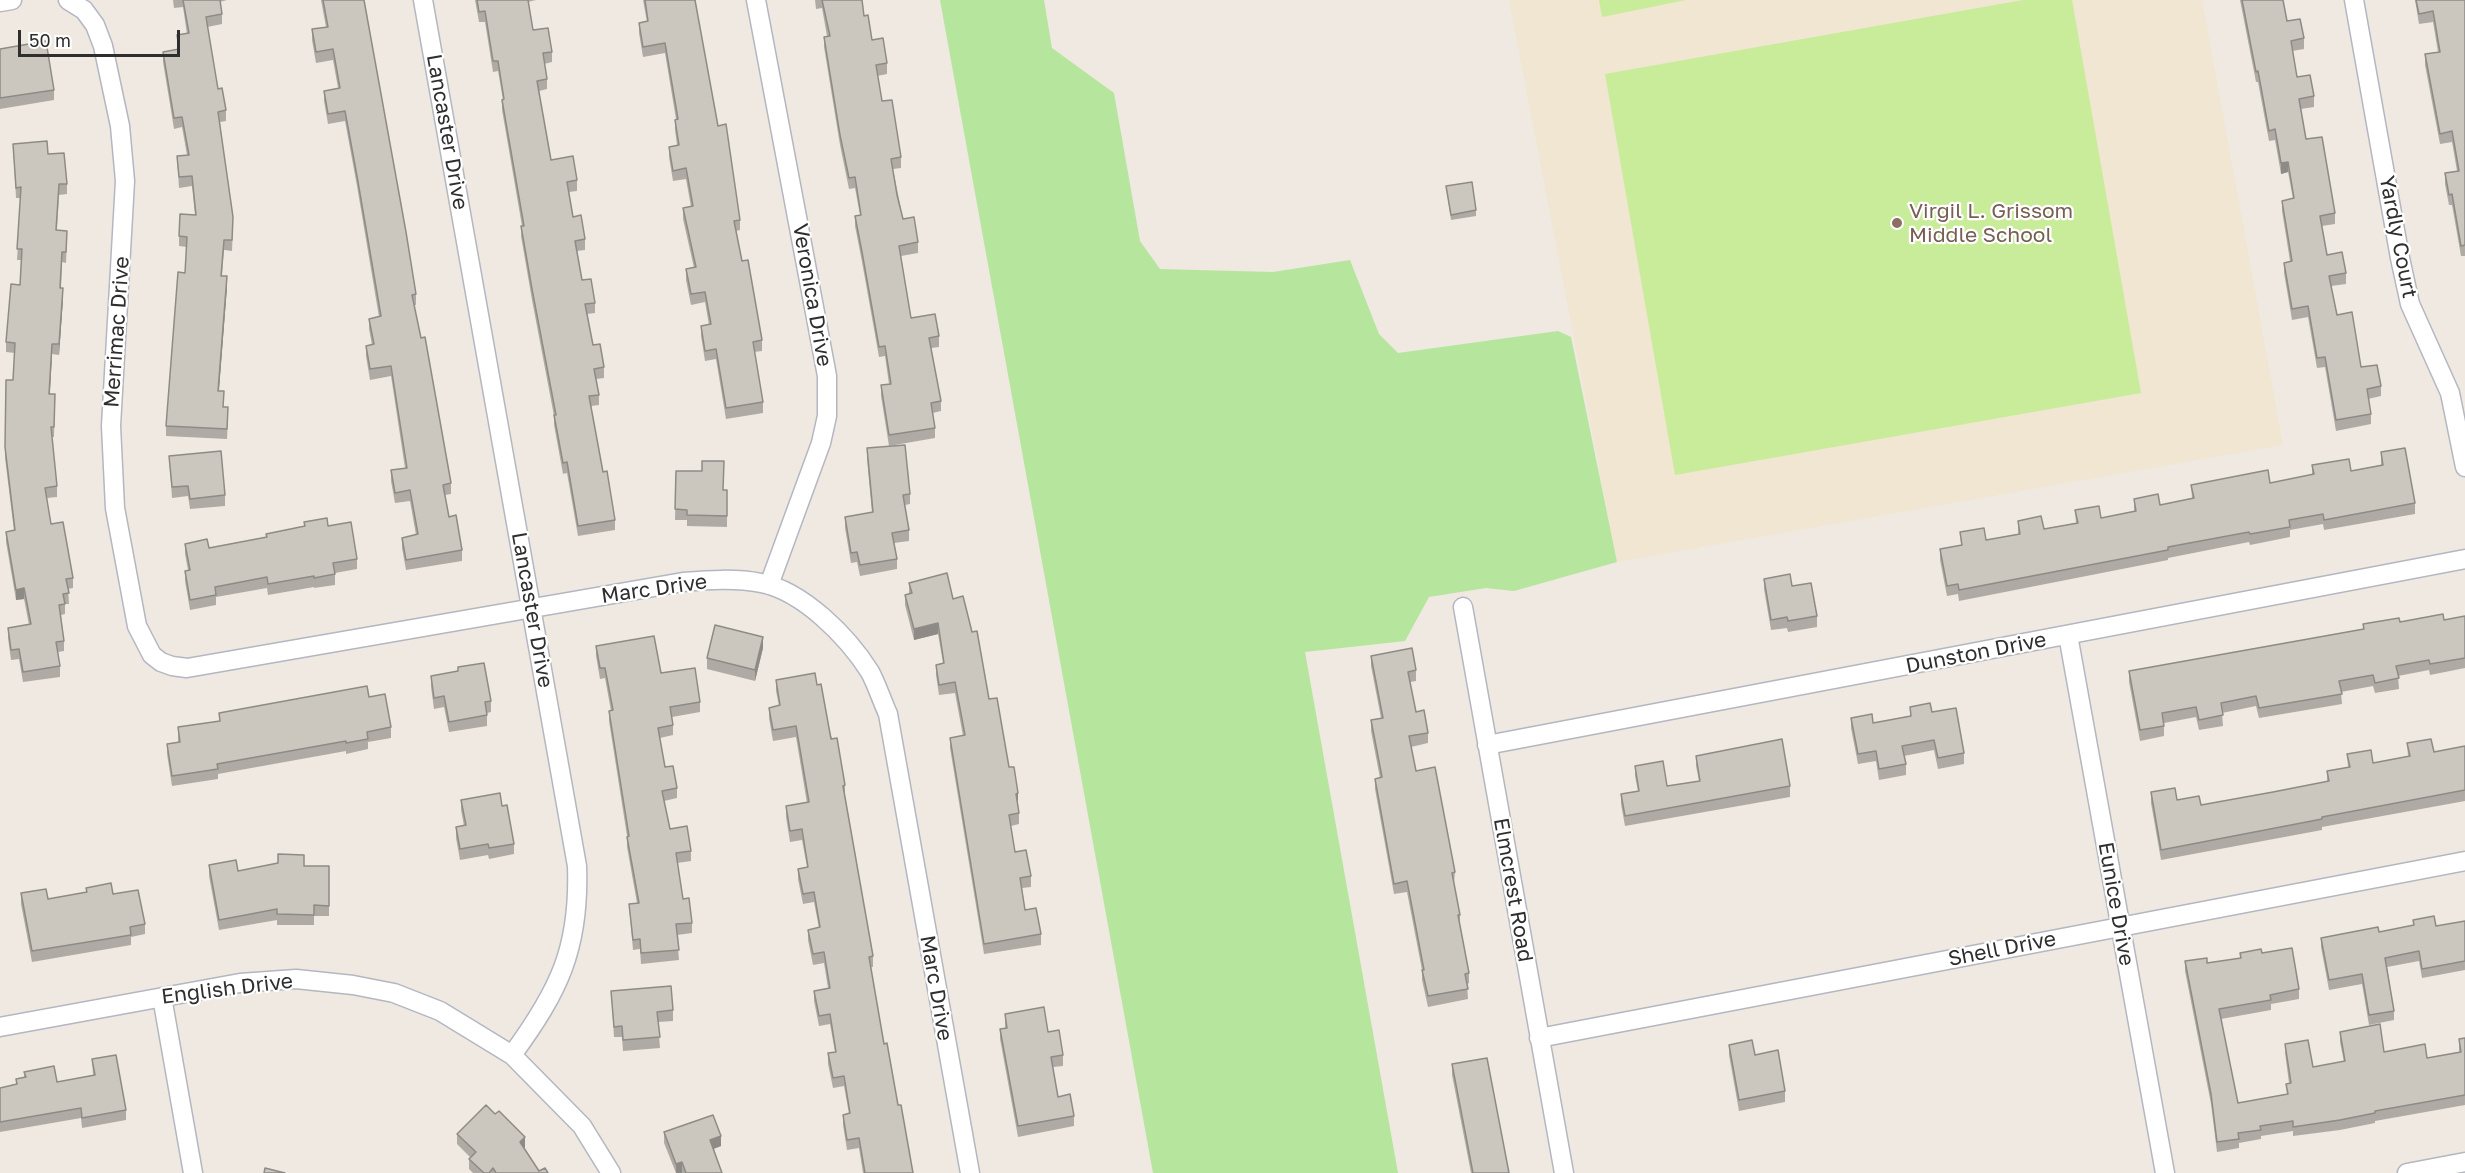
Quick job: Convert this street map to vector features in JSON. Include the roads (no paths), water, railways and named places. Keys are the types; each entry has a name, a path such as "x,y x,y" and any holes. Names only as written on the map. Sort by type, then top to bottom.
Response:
{"street":[{"path":"0,2 12,0"},
{"name":"Merrimac Drive","path":"68,0 84,10 95,25 103,46 120,126 125,181 112,415 112,466 115,508 137,626 152,655"},
{"name":"Lancaster Drive","path":"423,0 575,854 577,903 571,947 561,977 534,1025 512,1055"},
{"name":"Veronica Drive","path":"756,0 827,376 827,416 821,443 769,585"},
{"name":"Yardly Court","path":"2354,0 2410,304 2450,393 2465,467"},
{"name":"Dunston Drive","path":"1487,745 2465,560"},
{"name":"Marc Drive","path":"152,655 161,662 187,668 683,582 721,580 769,585 799,600 820,615 847,640 870,673 888,714 970,1173"},
{"name":"Elmcrest Road","path":"1463,607 1564,1173"},
{"name":"Eunice Drive","path":"2068,635 2165,1173"},
{"name":"Shell Drive","path":"1539,1038 2465,861"},
{"name":"English Drive","path":"0,1027 162,997 271,980 314,980 394,993 440,1011 475,1030 512,1055"},
{"path":"162,997 193,1173"},
{"path":"512,1055 582,1126 611,1173"},
{"path":"2407,1173 2465,1162"}],"place":[{"name":"Virgil L. Grissom Middle School","path":"1897,223"}]}
